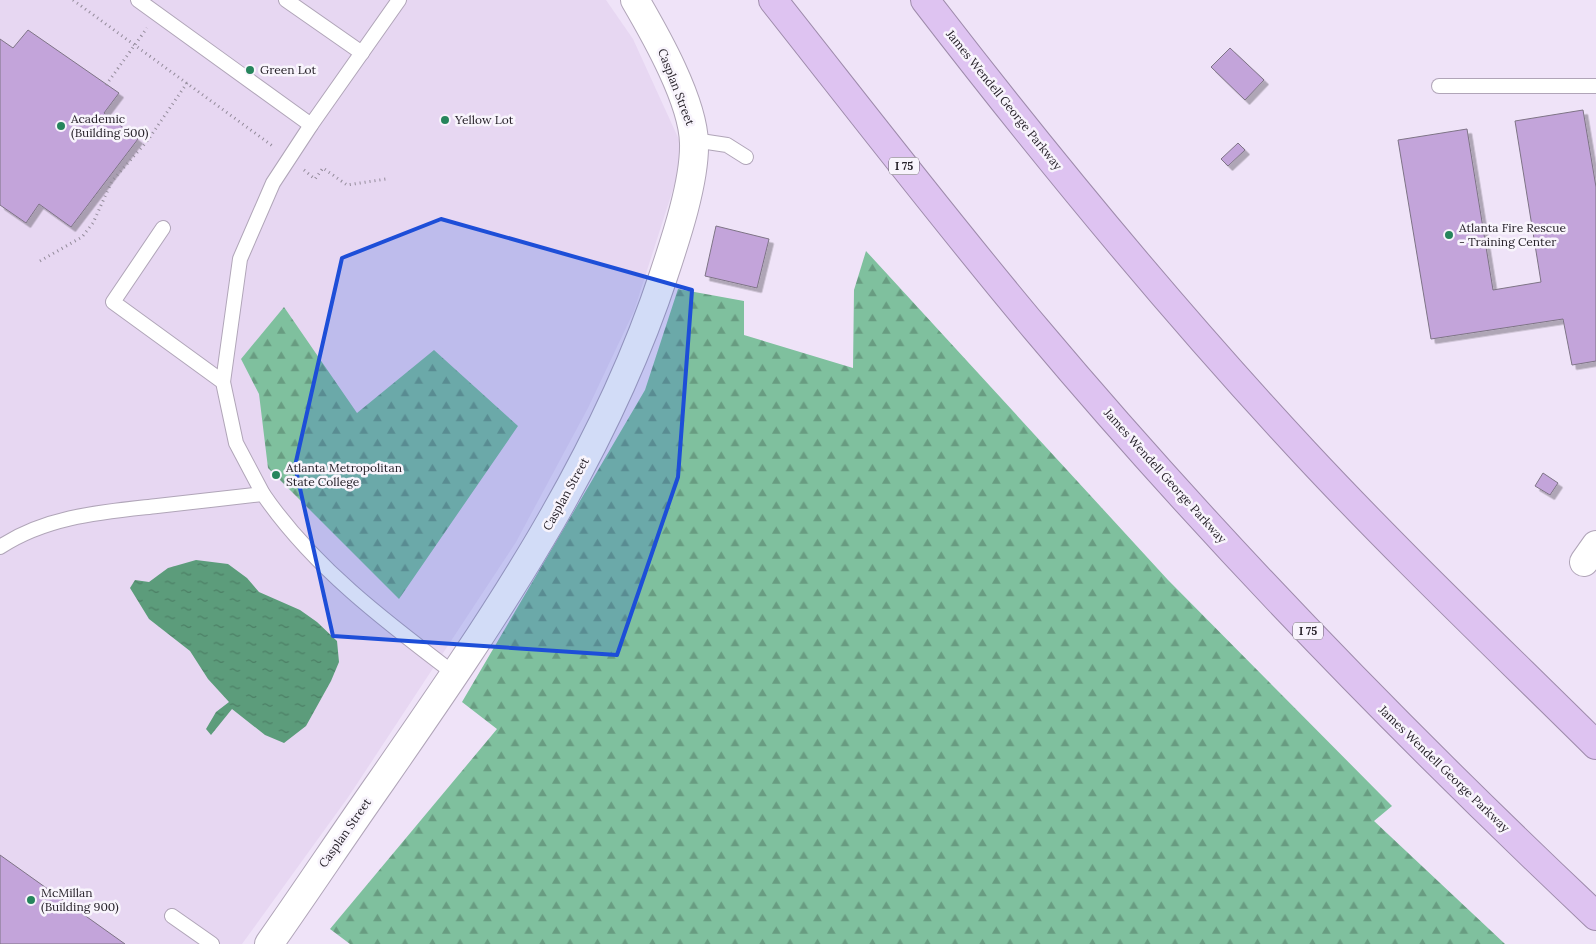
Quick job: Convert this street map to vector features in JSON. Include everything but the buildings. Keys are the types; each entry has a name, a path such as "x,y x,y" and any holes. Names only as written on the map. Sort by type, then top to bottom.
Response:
{"highway":[{"name":"James Wendell George Parkway","path":"774,0 956,232 1031,323 1209,526 1369,695 1596,916"},
{"name":"James Wendell George Parkway","path":"925,0 1132,259 1304,452 1422,574 1596,745"},
{"path":"1422,574 1596,719"}],"street":[{"name":"Casplan Street","path":"275,942 510,592 560,507 632,363 671,253 692,170 694,140 691,123 668,63 635,0"}],"lane":[{"path":"138,0 311,125"},
{"path":"286,0 362,54"},
{"path":"399,0 311,125 273,184 240,259 223,382 236,443 263,494 312,555 411,641 456,675"},
{"path":"1439,86 1596,86"},
{"path":"694,140 727,145 746,157"},
{"path":"163,228 113,302 223,382"},
{"path":"0,547 14,538 46,524 99,512 263,494"},
{"path":"172,916 212,944"}],"path":[{"path":"73,0 277,150"},
{"path":"106,85 157,14"},
{"path":"40,261 82,237 93,223 112,181 148,140 187,83"},
{"path":"303,170 315,179 323,168 347,185 386,180"}],"highlighted area":[{"path":"441,219 692,290 678,477 617,655 333,636 295,466 342,258"}],"shaded area":[{"name":"Atlanta Metropolitan State College","path":"0,0 606,0 633,39 681,144 676,180 634,311 588,408 516,542 349,796 242,944 0,944"}],"green space":[{"path":"866,251 1168,580 1392,806 1374,821 1505,944 350,944 330,929 497,729 462,702 645,390 678,289 744,301 744,335 853,368 854,290"},
{"path":"284,307 357,413 434,350 518,426 399,599 268,468 259,394 241,359"}],"water":[{"path":"196,560 228,564 247,578 259,592 300,610 317,622 337,641 339,662 331,681 306,726 284,743 265,735 232,709 211,735 206,729 216,712 229,702 208,679 190,651 149,619 130,588 135,580 149,582 168,568"}],"place":[{"name":"Green Lot","path":"250,70"},
{"name":"Yellow Lot","path":"445,120"},
{"name":"Academic (Building 500)","path":"61,126"},
{"name":"Atlanta Fire Rescue - Training Center","path":"1449,235"},
{"name":"Atlanta Metropolitan State College","path":"276,475"},
{"name":"McMillan (Building 900)","path":"31,900"}]}
